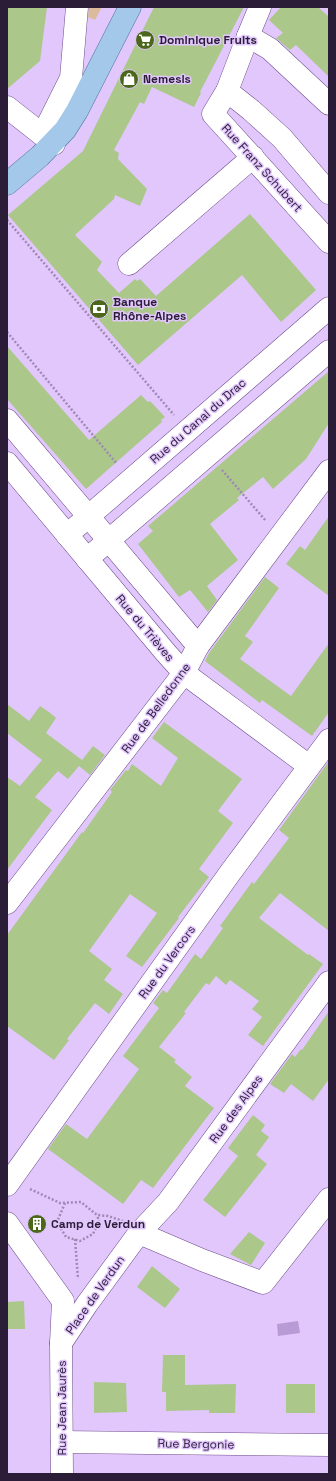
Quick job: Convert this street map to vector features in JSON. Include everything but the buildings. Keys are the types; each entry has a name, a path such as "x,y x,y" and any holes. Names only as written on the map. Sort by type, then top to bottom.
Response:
{"main road":[{"path":"7,184 54,144 65,130 77,111 130,7"}],"street":[{"path":"49,122 71,78 77,7"},
{"name":"Rue Franz Schubert","path":"260,7 227,91 213,114 329,242"},
{"path":"248,36 270,49 329,104"},
{"path":"227,91 282,138 329,193"},
{"path":"7,107 54,144"},
{"path":"129,264 253,157"},
{"name":"Rue du Canal du Drac","path":"67,535 329,308"},
{"path":"87,559 329,352"},
{"path":"7,420 198,646"},
{"name":"Rue du Trièves","path":"7,463 184,673 309,766"},
{"name":"Rue de Belledonne","path":"7,903 184,673 198,646 329,471"},
{"name":"Rue du Vercors","path":"9,1183 230,873 329,740"},
{"name":"Rue des Alpes","path":"142,1230 168,1202 329,982"},
{"path":"142,1230 202,1260 263,1282 329,1199"},
{"name":"Place de Verdun","path":"7,1223 63,1300 61,1343"},
{"name":"Place de Verdun","path":"61,1343 87,1304 142,1230"},
{"name":"Rue Jean Jaurès","path":"61,1343 62,1474"},
{"name":"Rue Bergonie","path":"62,1442 329,1445"}],"path":[{"path":"7,220 188,430"},
{"path":"7,332 130,480"},
{"path":"208,454 263,518 282,534"},
{"path":"9,1183 60,1203 81,1202 97,1215 99,1221 93,1234 80,1241 66,1237 57,1222 65,1203"},
{"path":"97,1215 108,1216 142,1230"},
{"path":"75,1240 76,1271 79,1285 87,1304"}],"shaded area":[{"path":"89,7 102,7 95,20 88,17"},
{"path":"298,1321 300,1333 278,1336 277,1324"}],"place":[{"name":"Dominique Fruits","path":"145,40"},
{"name":"Nemesis","path":"129,79"},
{"name":"Banque Rhône-Alpes","path":"99,309"},
{"name":"Camp de Verdun","path":"37,1224"}]}
